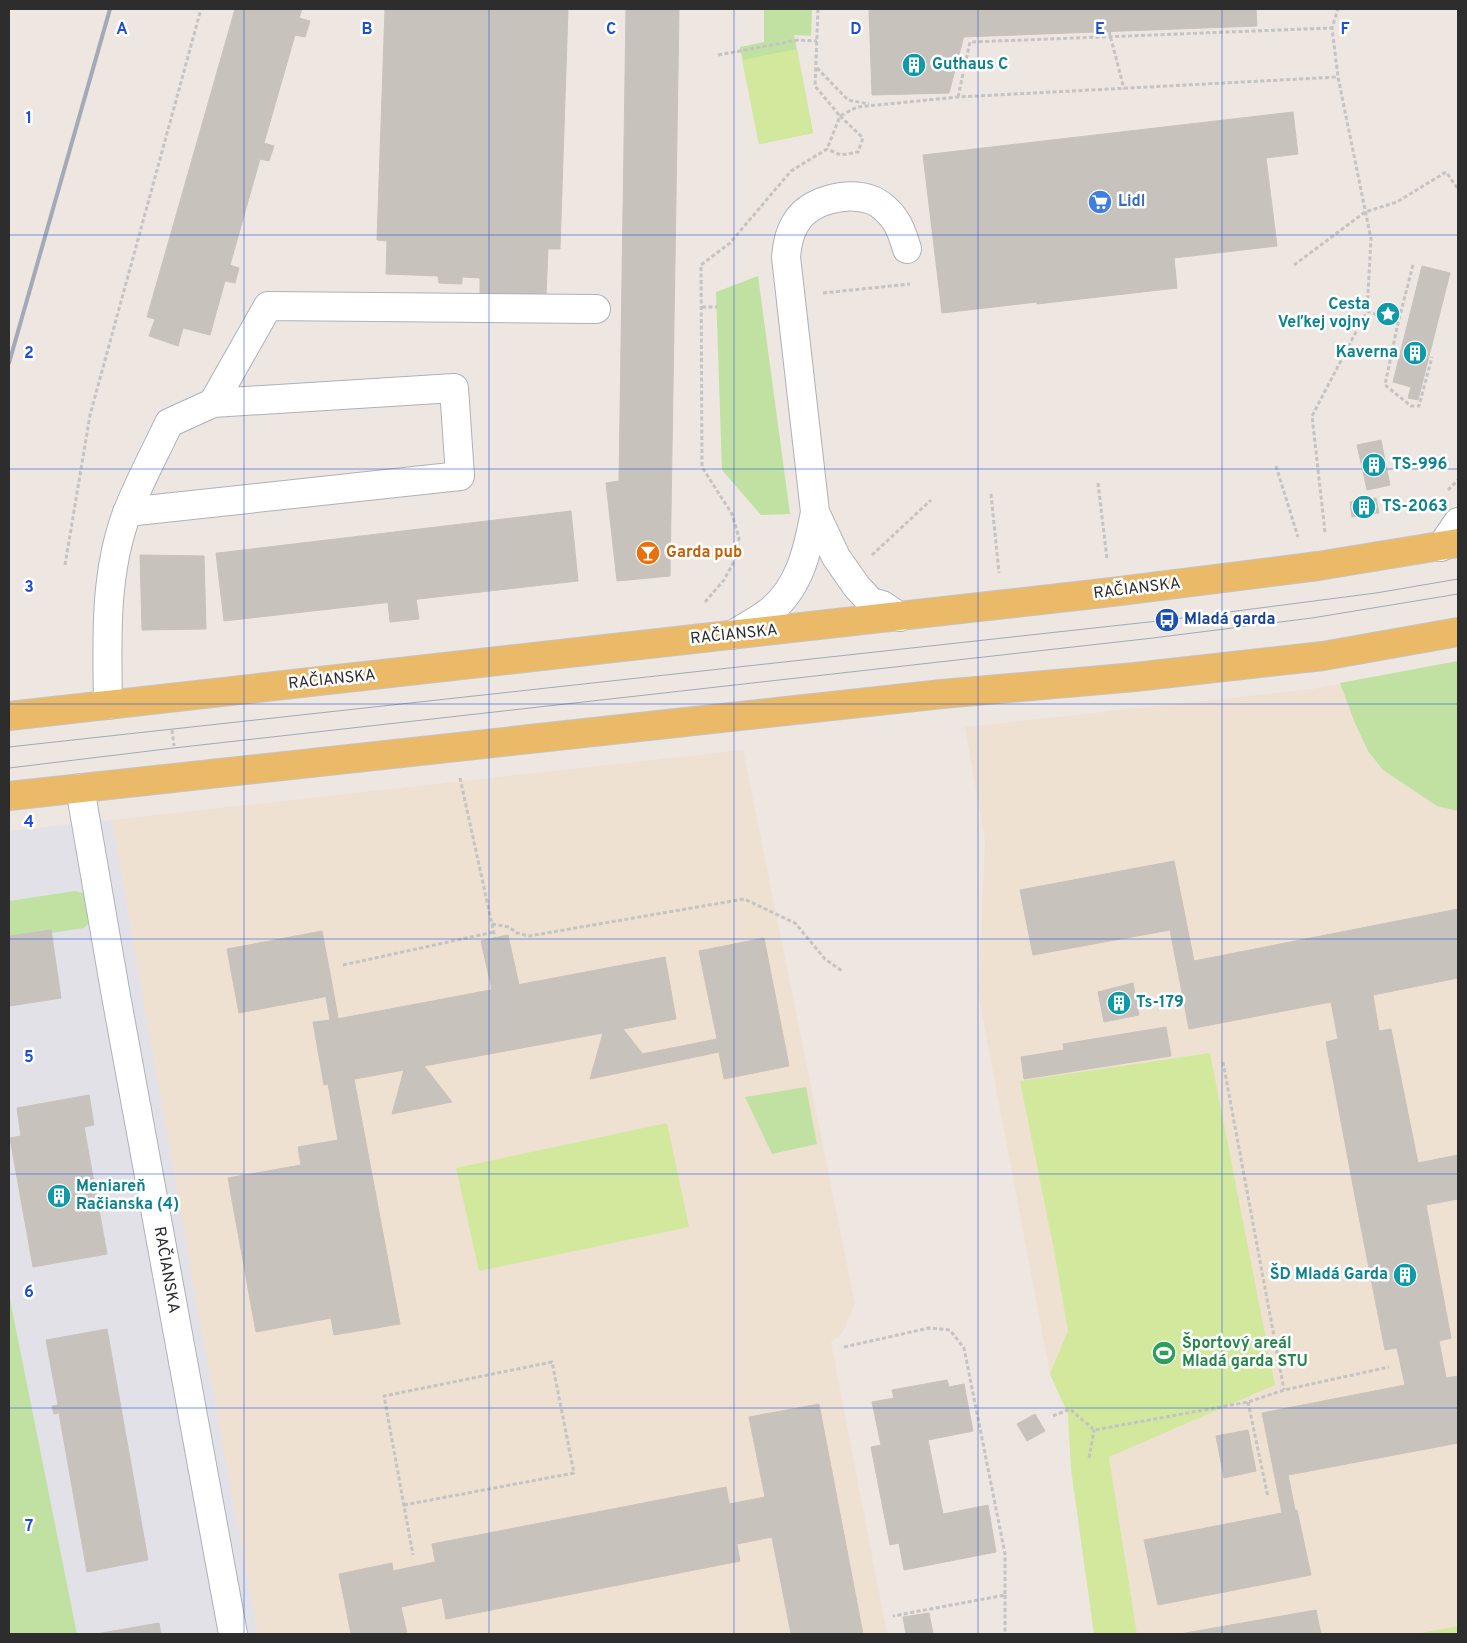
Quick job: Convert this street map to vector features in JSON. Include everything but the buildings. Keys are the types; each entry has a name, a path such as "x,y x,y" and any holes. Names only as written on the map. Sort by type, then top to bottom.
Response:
{"main road":[{"name":"RAČIANSKA","path":"9,716 900,617 1318,566 1450,545"},
{"path":"9,796 942,694 1204,670 1323,656 1458,632"}],"street":[{"path":"900,617 882,605 871,602 857,587 836,557 816,512 786,257 788,240 796,222 810,209 826,200 845,196 873,200 885,209 896,220 906,249"},
{"path":"214,403 268,306 596,309"},
{"path":"108,705 107,653 110,592 114,563 128,512 169,423 214,403 454,388 460,476 128,512"},
{"path":"732,635 769,612 787,594 797,577 806,555 816,512"},
{"path":"1450,545 1458,522"},
{"name":"RAČIANSKA","path":"80,788 116,996 233,1634"}],"path":[{"path":"65,565 90,415 201,9"},
{"path":"818,9 815,86 840,116 863,138 858,152 841,155 827,149"},
{"path":"1325,535 1312,416 1367,310 1371,239 1338,76 1332,28 1338,9"},
{"path":"958,97 970,42 1332,28"},
{"path":"1109,31 1124,88"},
{"path":"718,55 798,40 817,41"},
{"path":"816,67 848,100 874,106"},
{"path":"705,602 724,580 736,558 739,538 732,514 702,467 701,265 730,243 791,171 827,149 840,116 857,107 958,97 1338,76"},
{"path":"1294,265 1365,212 1397,202 1446,172 1458,189"},
{"path":"1413,265 1385,385 1411,406 1419,406 1432,356"},
{"path":"818,294 910,284"},
{"path":"702,307 717,307"},
{"path":"1367,310 1398,323"},
{"path":"1276,466 1299,538"},
{"path":"1098,483 1108,563"},
{"path":"991,494 1000,576"},
{"path":"866,560 931,500"},
{"path":"168,698 178,778"},
{"path":"459,773 495,938"},
{"path":"492,924 529,936 544,935 612,921 744,899 795,923 825,959 842,972"},
{"path":"343,965 494,932"},
{"path":"1223,1062 1284,1390"},
{"path":"844,1347 929,1328 950,1330 964,1348 1005,1554 1005,1634"},
{"path":"404,1505 574,1473 552,1362 384,1396 404,1505 413,1554"},
{"path":"1094,1430 1248,1402 1284,1390 1389,1366"},
{"path":"1248,1402 1268,1497"},
{"path":"1053,1416 1070,1409 1094,1430"},
{"path":"1089,1458 1094,1430"},
{"path":"893,1616 1005,1595"}],"shaded area":[{"path":"1458,661 1458,1626 1415,1634 1137,1634 1109,1457 1068,1414 1050,1374 978,992 985,841 965,727 1312,689"},
{"path":"743,750 855,1304 842,1334 831,1342 887,1634 258,1634 198,1310 112,820"},
{"path":"112,820 198,1310 258,1634 77,1634 9,1294 9,831"}],"green space":[{"path":"764,9 812,9 811,36 794,35 813,133 759,144 740,47 764,42"},
{"path":"797,49 813,133 759,144 742,60"},
{"path":"758,276 790,514 761,515 722,470 716,292"},
{"path":"1458,661 1458,811 1437,806 1383,770 1368,751 1340,683"},
{"path":"75,891 83,893 93,901 92,920 84,928 51,933 51,930 9,936 9,901"},
{"name":"Športový areál Mladá garda STU","path":"1210,1053 1275,1385 1109,1457 1137,1634 1094,1634 1071,1469 1068,1414 1050,1374 1068,1331 1054,1250 1020,1081"},
{"path":"806,1087 817,1144 772,1154 745,1097"},
{"path":"667,1123 689,1227 479,1271 456,1168"},
{"path":"9,1294 77,1634 9,1634"},
{"path":"1458,1626 1458,1634 1415,1634"}],"tram line":[{"path":"9,747 1167,620 1376,593 1458,579"},
{"path":"9,768 1153,638 1312,618 1458,594"}],"railway":[{"path":"9,363 110,9"}],"place":[{"name":"Guthaus C","path":"914,65"},
{"name":"Lidl","path":"1100,202"},
{"name":"Cesta Veľkej vojny","path":"1388,314"},
{"name":"Kaverna","path":"1415,353"},
{"name":"TS-996","path":"1374,465"},
{"name":"TS-2063","path":"1364,507"},
{"name":"Garda pub","path":"648,553"},
{"name":"Mladá garda","path":"1167,620"},
{"name":"Ts-179","path":"1119,1003"},
{"name":"Meniareň Račianska (4)","path":"59,1196"},
{"name":"ŠD Mladá Garda","path":"1405,1275"},
{"name":"Športový areál Mladá garda STU","path":"1164,1353"}]}
